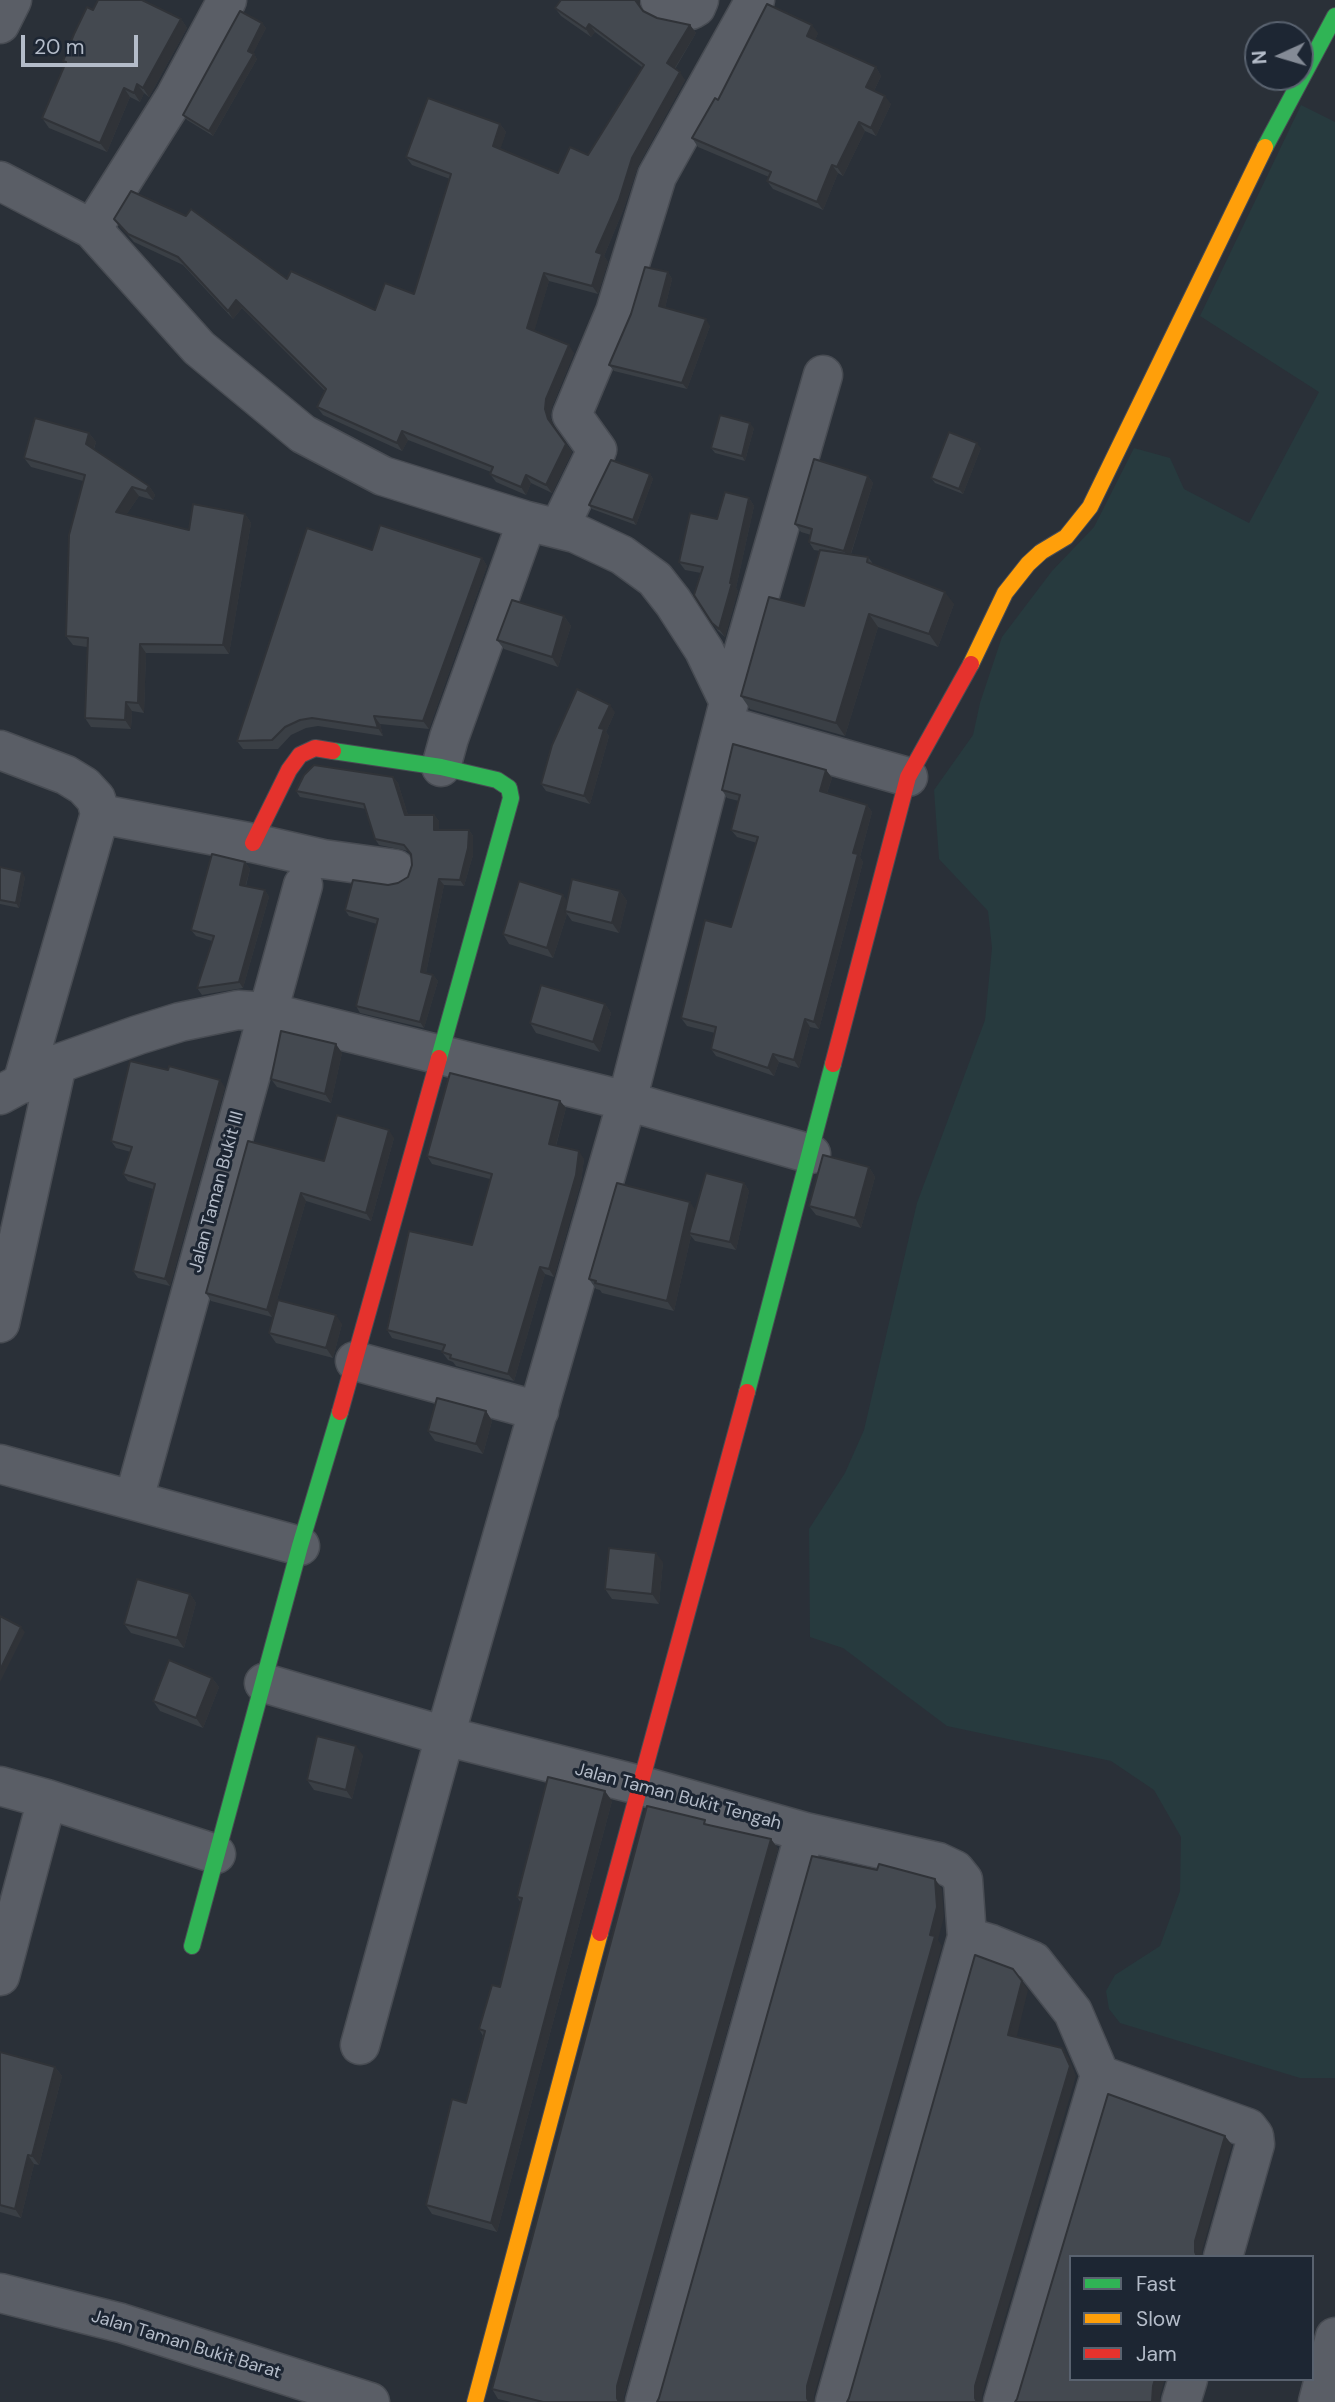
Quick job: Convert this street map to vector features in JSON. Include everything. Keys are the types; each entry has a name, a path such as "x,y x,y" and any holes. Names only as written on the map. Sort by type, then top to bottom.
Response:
{"street":[{"path":"0,24 12,0"},
{"path":"92,229 174,97 227,0"},
{"path":"660,0 667,5 691,10 699,0"},
{"path":"441,767 449,738 543,524 597,450 572,415 615,312 657,176 755,0"},
{"path":"475,2402 639,1785 721,1492 908,777 962,683 1005,593 1028,564 1041,552 1066,537 1090,508 1275,126 1335,16"},
{"path":"0,181 92,229 199,348 303,434 383,476 575,533 622,555 655,579 704,650 727,713"},
{"path":"360,2045 445,1736 627,1101 727,713 823,375"},
{"path":"727,713 908,777"},
{"path":"192,1946 300,1546 355,1361 511,798 509,788 497,780 441,767 315,748 300,755 289,770 253,843"},
{"path":"0,750 66,775 84,786 96,799 100,814 11,1090"},
{"path":"100,814 323,859 395,869"},
{"name":"Jalan Taman Bukit III","path":"134,1499 303,885"},
{"path":"11,1090 57,1064 180,1022 238,1010 267,1012 627,1101 811,1154"},
{"path":"0,1324 57,1064"},
{"path":"355,1361 539,1411"},
{"path":"0,1464 300,1546"},
{"name":"Jalan Taman Bukit Tengah","path":"264,1684 445,1736 639,1785 805,1832 938,1862 955,1870 962,1880 967,1937"},
{"path":"0,1786 216,1854"},
{"path":"0,1976 47,1799"},
{"path":"645,2402 805,1832"},
{"path":"835,2402 967,1937 1034,1961 1073,2012 1100,2075 1003,2402"},
{"path":"1100,2075 1251,2136 1223,2255"},
{"name":"Jalan Taman Bukit Barat","path":"0,2293 121,2323 370,2402"},
{"path":"1318,2402 1335,2337"},
{"path":"1181,2402 1187,2381"}],"green space":[{"path":"1301,105 1335,122 1335,2078 1300,2078 1120,2023 1109,2009 1106,1991 1115,1975 1160,1946 1180,1891 1181,1837 1154,1790 1111,1761 947,1726 843,1648 810,1637 809,1529 845,1473 864,1430 917,1203 985,1020 992,948 988,911 939,859 934,790 973,735 980,703 1002,637 1052,571 1094,527 1134,448 1170,458 1184,489 1249,523 1319,392 1200,316"}],"building":[{"path":"98,0 142,0 181,19 143,88 137,84 134,93 124,88 100,143 42,118 66,62 63,61 74,34 87,7 93,10"},
{"path":"561,0 635,0 643,11 657,18 690,25 667,63 680,72 632,158 619,200 596,252 602,254 592,286 544,273 527,328 569,345 546,399 548,419 566,444 546,485 526,475 521,487 490,474 493,467 402,431 397,443 317,407 326,389 236,300 228,311 178,257 128,234 114,219 131,191 186,216 191,209 287,279 291,271 375,310 385,283 414,294 451,174 406,157 428,98 500,124 493,146 558,173 570,147 588,155 644,65 589,24 586,29 555,8"},
{"path":"767,4 812,25 807,36 876,67 866,87 885,96 871,128 859,122 837,167 832,165 817,202 767,181 771,172 692,138 715,98 718,100"},
{"path":"240,11 262,23 248,51 254,54 209,131 183,115"},
{"path":"645,267 668,272 659,306 706,319 682,383 609,365 631,314"},
{"path":"720,415 750,423 742,456 711,448"},
{"path":"35,418 89,433 86,444 149,486 146,491 132,487 116,512 189,530 193,504 245,514 223,645 140,644 138,703 126,702 125,720 85,718 88,638 66,636 69,535 85,475 24,458"},
{"path":"949,432 977,443 959,489 931,478"},
{"path":"814,459 868,476 844,551 809,542 812,529 795,524"},
{"path":"611,460 650,474 633,520 589,505"},
{"path":"725,492 749,498 732,583 719,629 694,595 703,567 679,562 690,513 717,519"},
{"path":"380,525 482,558 423,721 374,716 378,728 312,718 285,727 272,740 237,741 307,528 372,550"},
{"path":"820,550 868,557 867,562 945,592 929,634 869,614 836,723 741,696 769,597 804,606"},
{"path":"512,600 564,616 552,657 497,640"},
{"path":"577,689 610,705 599,728 604,729 584,796 541,784 552,745"},
{"path":"733,744 826,770 820,791 867,805 853,853 858,854 814,1022 805,1019 794,1060 773,1054 768,1068 711,1049 716,1027 681,1018 705,920 731,927 758,837 731,830 740,795 722,790"},
{"path":"314,765 393,777 405,815 434,815 434,830 469,830 468,848 460,880 439,879 421,972 433,975 420,1022 356,1006 378,919 345,910 353,880 388,885 398,883 408,877 412,865 411,854 404,845 375,839 364,804 296,791 304,775"},
{"path":"212,854 245,862 240,885 265,890 239,982 197,988 214,936 191,930"},
{"path":"0,867 22,872 16,903 0,900"},
{"path":"572,879 620,891 612,923 565,911"},
{"path":"519,881 563,895 547,948 503,934"},
{"path":"541,985 605,1004 593,1042 530,1023"},
{"path":"281,1031 336,1044 325,1094 271,1079"},
{"path":"130,1061 168,1070 169,1066 220,1080 165,1279 133,1271 155,1184 123,1174 132,1147 111,1141"},
{"path":"450,1073 560,1101 549,1144 579,1151 576,1175 549,1269 540,1267 508,1374 450,1358 451,1355 442,1352 445,1345 387,1330 409,1231 472,1245 492,1174 427,1156"},
{"path":"337,1115 389,1130 366,1213 301,1193 267,1310 206,1293 248,1141 324,1161"},
{"path":"823,1155 869,1167 855,1218 809,1206"},
{"path":"706,1173 744,1183 730,1242 689,1233"},
{"path":"617,1183 690,1202 667,1301 595,1283 596,1281 589,1279"},
{"path":"278,1300 336,1315 326,1348 269,1333"},
{"path":"437,1398 486,1411 476,1444 428,1431"},
{"path":"609,1548 656,1553 652,1594 605,1589"},
{"path":"137,1579 190,1594 177,1638 124,1624"},
{"path":"0,1616 21,1627 0,1670"},
{"path":"169,1660 212,1678 196,1718 153,1701"},
{"path":"317,1736 356,1746 346,1790 307,1780"},
{"path":"548,1777 605,1791 491,2223 426,2205 452,2099 466,2103 485,2031 479,2029 492,1985 500,1987 522,1898 517,1897"},
{"path":"647,1806 705,1820 704,1824 771,1839 617,2386 619,2402 543,2402 492,2389"},
{"path":"812,1856 877,1870 879,1864 935,1879 937,1907 930,1935 935,1936 807,2386 809,2402 657,2402 659,2398"},
{"path":"975,1955 1013,1969 1022,1981 1008,2035 1062,2048 1070,2066 975,2386 977,2402 847,2402 849,2398"},
{"path":"0,2052 55,2067 32,2156 28,2155 15,2209 0,2205"},
{"path":"1108,2094 1225,2136 1195,2241 1196,2255 1069,2255 1069,2381 1154,2381 1152,2402 1015,2402"}],"traffic: fast":[{"path":"1265,147 1335,16"},
{"path":"333,751 441,767 497,780 509,788 511,798 439,1058"},
{"path":"747,1392 833,1064"},
{"path":"192,1946 300,1546 340,1412"}],"traffic: slow":[{"path":"971,664 1005,593 1028,564 1041,552 1066,537 1090,507 1265,147"},
{"path":"475,2402 600,1933"}],"traffic: jam":[{"path":"833,1064 908,777 971,664"},
{"path":"253,843 289,770 300,755 315,748 333,751"},
{"path":"340,1412 439,1058"},
{"path":"600,1933 747,1392"}]}
